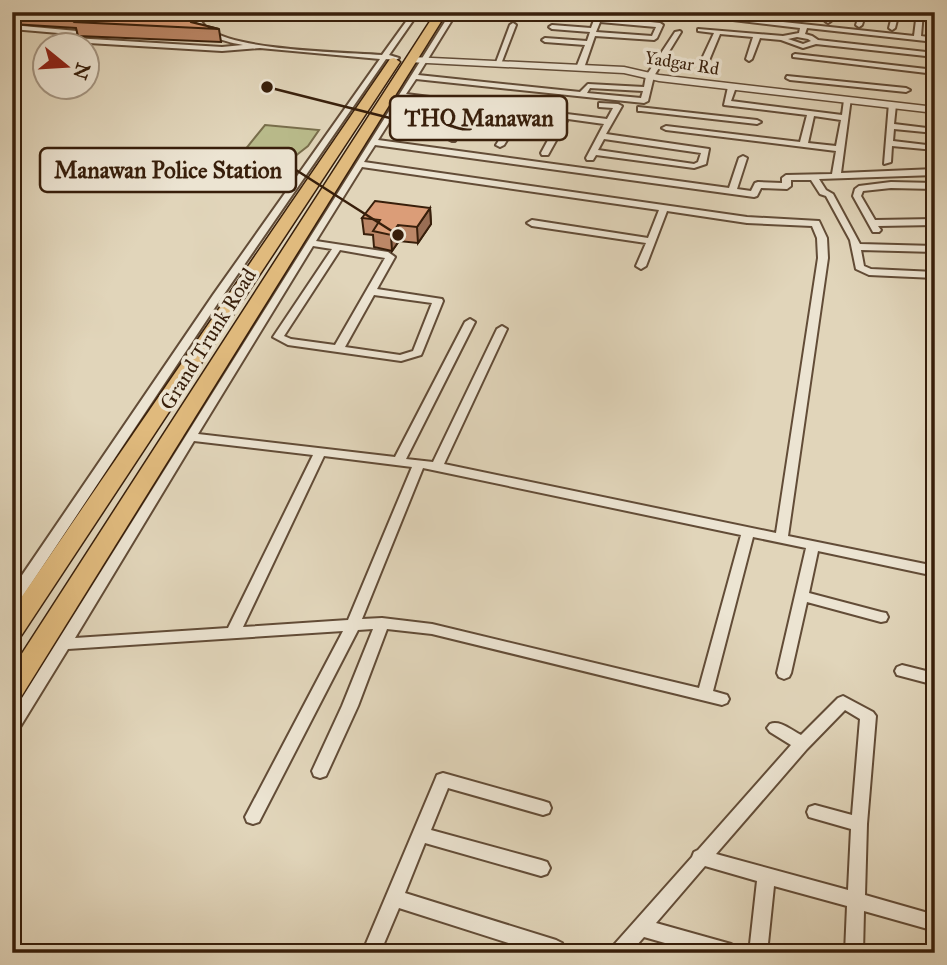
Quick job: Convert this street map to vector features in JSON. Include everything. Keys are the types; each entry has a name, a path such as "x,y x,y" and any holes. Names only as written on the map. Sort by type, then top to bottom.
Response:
{"highway":[{"name":"Grand Trunk Road","path":"12,690 354,162 406,63 427,12"},
{"name":"Grand Trunk Road","path":"12,630 276,224 329,158 370,87 406,63 442,12"},
{"path":"329,158 354,162"}],"street":[{"path":"193,12 209,32 260,46 406,63 564,93 583,94 641,109 757,122"},
{"path":"12,729 310,243 354,162 373,142 401,96 416,12"},
{"path":"406,63 454,12"},
{"path":"669,12 935,40"},
{"path":"828,21 831,12"},
{"path":"859,25 863,12"},
{"path":"892,28 896,12"},
{"path":"917,38 920,12"},
{"path":"552,27 654,38 660,25 557,14"},
{"path":"580,68 598,20"},
{"path":"497,64 513,25"},
{"path":"802,35 804,26"},
{"path":"12,27 75,32 69,38 72,40 222,50 260,46"},
{"path":"700,30 784,38 802,35 816,42 935,55"},
{"path":"704,63 719,32"},
{"path":"641,109 650,76 678,33"},
{"path":"749,59 757,36"},
{"path":"784,38 788,44 797,46 808,46 816,42"},
{"path":"545,40 589,43"},
{"path":"787,93 797,46"},
{"path":"795,57 935,72"},
{"path":"832,83 836,61"},
{"name":"Yadgar Rd","path":"406,63 624,70 733,87 935,110"},
{"path":"790,78 904,90"},
{"path":"583,94 588,86 647,89"},
{"path":"12,601 370,87"},
{"path":"733,87 727,103 845,118"},
{"path":"564,93 560,100 618,106 609,122 592,155 694,166 702,164 706,151 602,136"},
{"path":"401,96 520,111 552,111 565,117 609,122"},
{"path":"836,177 848,100"},
{"path":"452,139 475,105"},
{"path":"887,162 892,105"},
{"path":"499,145 520,111"},
{"path":"804,144 811,113"},
{"path":"545,153 565,117"},
{"path":"890,126 935,131"},
{"path":"666,128 840,149"},
{"path":"373,142 754,194 758,185 763,183 787,186 786,178 935,172"},
{"path":"889,143 934,150"},
{"path":"732,191 743,158"},
{"path":"354,162 761,222 816,223 822,239 823,258 781,540"},
{"path":"602,199 613,176"},
{"path":"814,178 823,192 829,194 857,247 859,267 863,270 935,275"},
{"path":"935,186 891,184 859,189 857,196 874,227 935,222"},
{"path":"641,266 664,208"},
{"path":"531,223 652,241"},
{"path":"310,243 389,255 338,349"},
{"path":"338,247 278,337 283,341 401,358 419,351 438,301 370,291"},
{"path":"857,247 935,249"},
{"path":"400,461 470,322"},
{"path":"438,466 502,329"},
{"path":"190,437 438,466 781,540 935,570"},
{"path":"233,633 320,452"},
{"path":"253,817 353,625 419,464"},
{"path":"705,694 748,533"},
{"path":"784,673 813,546"},
{"path":"802,596 881,617"},
{"path":"64,644 382,623 432,629 722,699"},
{"path":"320,771 350,706 382,623"},
{"path":"935,635 935,668"},
{"path":"902,671 935,679"},
{"path":"618,953 700,857 843,702 868,716 859,824 855,953"},
{"path":"775,728 802,744"},
{"path":"371,953 443,780 543,808"},
{"path":"815,812 859,824"},
{"path":"420,834 541,868"},
{"path":"700,857 935,923"},
{"path":"758,953 766,875"},
{"path":"394,898 556,949"},
{"path":"640,927 731,953"}],"green space":[{"path":"265,125 319,130 308,146 294,157 296,164 284,182 224,176"}],"building":[{"path":"23,12 184,12 191,22 219,29 75,22 79,18 74,15"},
{"path":"375,201 430,208 417,227 398,225 391,235 373,231 380,220 362,218"}],"place":[{"name":"THQ Manawan","path":"267,87"},
{"name":"Manawan Police Station","path":"398,235"}]}
